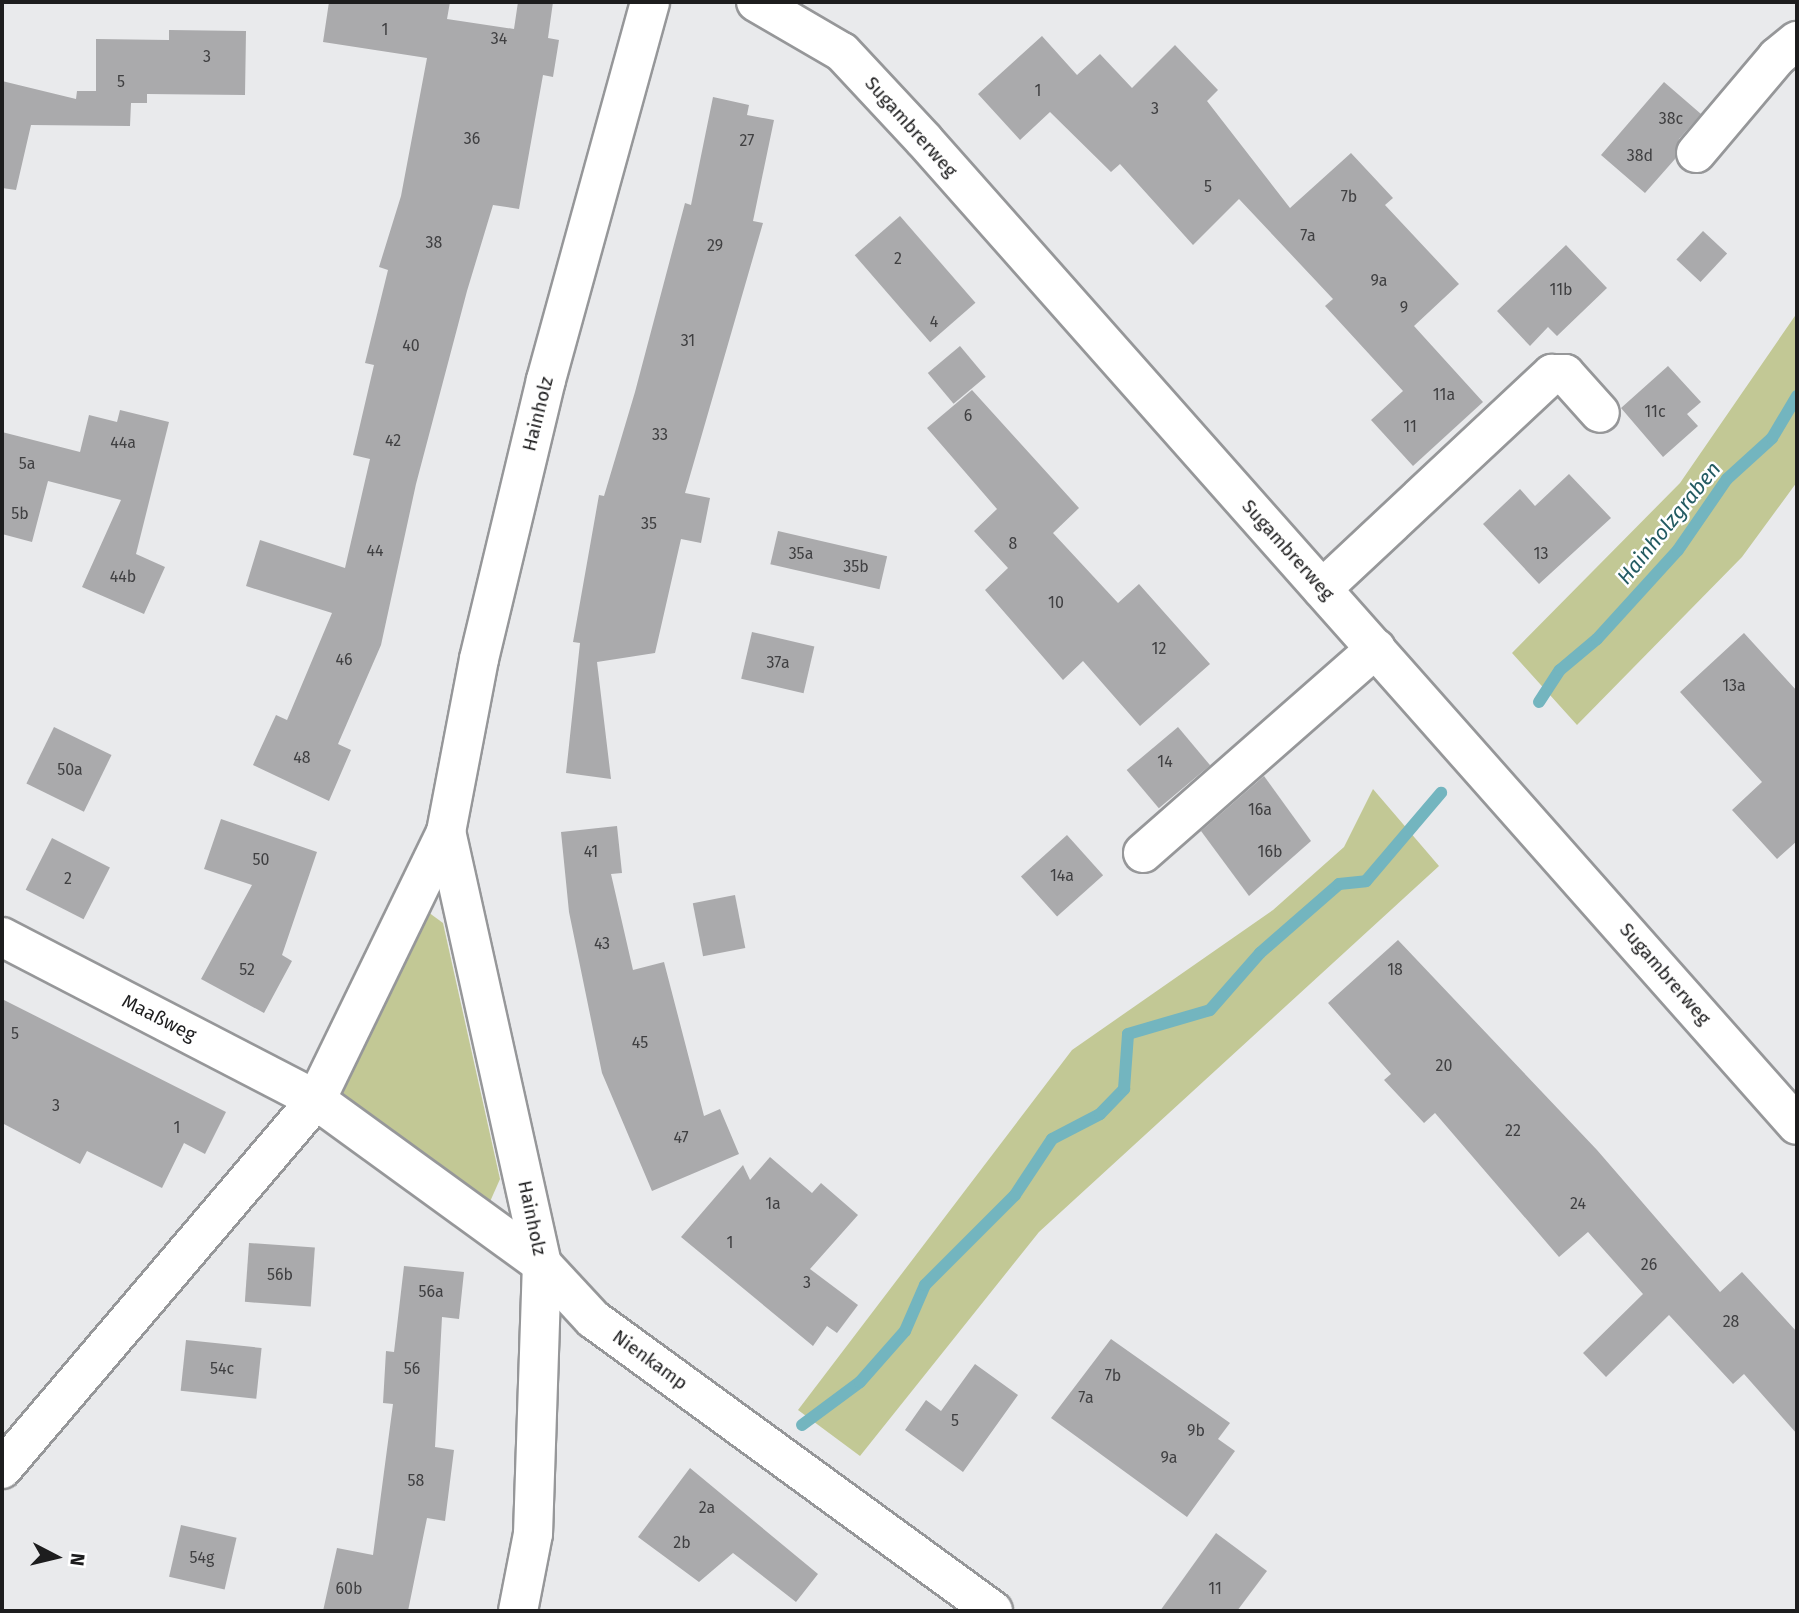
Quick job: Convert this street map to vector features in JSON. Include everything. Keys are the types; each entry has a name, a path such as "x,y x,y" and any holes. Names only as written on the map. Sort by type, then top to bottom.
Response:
{"street":[{"name":"Hainholz","path":"2,1469 316,1100 446,832 479,659 546,380 650,2"},
{"name":"Sugambrerweg","path":"756,2 842,52 1376,648 1797,1125"},
{"path":"1696,153 1797,41"},
{"path":"1322,589 1552,374 1565,374 1601,413"},
{"path":"1143,853 1376,648"},
{"name":"Hainholz","path":"446,832 542,1264 533,1534 518,1611"},
{"name":"Maaßweg","path":"2,937 316,1100"},
{"name":"Nienkamp","path":"316,1100 542,1264 593,1319 993,1611"}],"green space":[{"path":"1797,313 1797,482 1742,557 1577,725 1512,653 1680,483"},
{"path":"1373,789 1439,866 1039,1232 860,1456 798,1410 1072,1050 1273,910 1344,847"},
{"path":"428,912 443,923 500,1179 489,1204 348,1108 343,1094 345,1073"}],"building":[{"path":"329,2 450,2 447,19 514,29 518,2 553,2 548,38 559,40 553,77 543,75 519,209 493,205 467,291 416,484 381,645 338,744 351,750 329,801 253,765 276,715 287,720 332,613 246,586 260,540 345,568 370,459 353,455 374,365 365,363 388,270 379,267 401,196 427,58 323,42"},
{"path":"169,30 246,31 245,95 147,94 147,103 131,103 130,126 31,125 16,190 2,188 2,81 76,99 77,91 96,91 96,39 169,40"},
{"path":"1042,36 1077,75 1100,54 1132,88 1175,45 1218,90 1207,101 1290,208 1351,153 1393,198 1385,205 1459,284 1414,326 1483,402 1413,466 1371,420 1403,391 1325,306 1333,299 1239,199 1193,245 1120,164 1111,172 1050,112 1020,140 978,94"},
{"path":"1664,82 1701,114 1679,139 1675,159 1645,193 1601,155"},
{"path":"713,97 749,105 747,115 774,120 753,221 763,223 685,493 710,498 701,543 681,539 655,653 597,662 611,779 566,773 580,643 573,642 599,495 604,496 635,392 685,203 691,205"},
{"path":"900,216 975,303 930,342 855,255"},
{"path":"1703,231 1727,254 1701,282 1676,260"},
{"path":"1566,245 1607,288 1557,336 1548,327 1530,346 1497,311"},
{"path":"960,346 986,377 954,404 928,373"},
{"path":"1668,366 1701,402 1687,414 1698,426 1663,457 1621,408"},
{"path":"972,390 1079,508 1053,533 1118,603 1139,584 1210,664 1140,726 1083,661 1063,680 985,590 1008,568 974,531 997,509 927,428"},
{"path":"120,410 169,422 136,554 165,567 144,614 82,587 121,500 48,481 32,542 2,534 2,432 80,452 89,415 117,422"},
{"path":"1569,474 1611,518 1539,584 1483,524 1520,489 1535,506"},
{"path":"778,531 887,556 879,589 770,564"},
{"path":"752,632 814,646 804,693 741,679"},
{"path":"1744,633 1797,691 1797,841 1777,859 1732,810 1762,782 1680,692"},
{"path":"54,727 112,755 84,812 26,784"},
{"path":"1178,727 1210,765 1159,808 1127,770"},
{"path":"1264,776 1311,841 1249,896 1201,831"},
{"path":"221,819 317,852 282,955 292,961 264,1013 201,979 252,885 204,869"},
{"path":"617,826 622,873 611,874 633,970 664,962 704,1116 720,1109 739,1154 652,1191 602,1073 569,912 561,832"},
{"path":"1067,835 1103,875 1057,917 1021,876"},
{"path":"52,838 110,868 84,919 26,890"},
{"path":"735,895 745,948 703,956 693,903"},
{"path":"1398,940 1597,1150 1720,1292 1742,1272 1797,1332 1797,1434 1744,1374 1733,1384 1669,1315 1606,1377 1583,1353 1643,1294 1588,1232 1559,1257 1435,1113 1424,1123 1384,1080 1391,1074 1328,1003"},
{"path":"2,999 226,1112 205,1154 184,1143 162,1188 87,1151 80,1164 2,1123"},
{"path":"770,1157 812,1193 821,1183 858,1215 810,1269 858,1305 837,1333 827,1326 813,1346 681,1237 743,1165 750,1180"},
{"path":"249,1243 315,1248 311,1306 245,1302"},
{"path":"404,1266 464,1272 459,1319 442,1317 435,1447 454,1450 445,1521 427,1518 408,1611 323,1611 337,1548 373,1555 393,1404 383,1403 386,1351 394,1352"},
{"path":"1111,1339 1230,1423 1218,1439 1235,1451 1187,1517 1051,1418"},
{"path":"186,1340 262,1348 256,1399 181,1391"},
{"path":"975,1364 1018,1395 963,1472 905,1430 926,1400 941,1411"},
{"path":"690,1468 818,1574 796,1602 733,1553 699,1582 638,1537"},
{"path":"181,1525 237,1538 225,1589 169,1577"},
{"path":"1216,1533 1267,1571 1237,1611 1160,1611"}],"waterway":[{"name":"Hainholzgraben","path":"1539,702 1560,670 1597,639 1678,550 1727,479 1772,438 1797,396"},
{"name":"Hainholzgraben","path":"802,1425 860,1382 905,1331 925,1285 1015,1195 1052,1139 1100,1114 1124,1089 1128,1034 1210,1010 1260,953 1339,884 1366,881 1441,793"}]}
